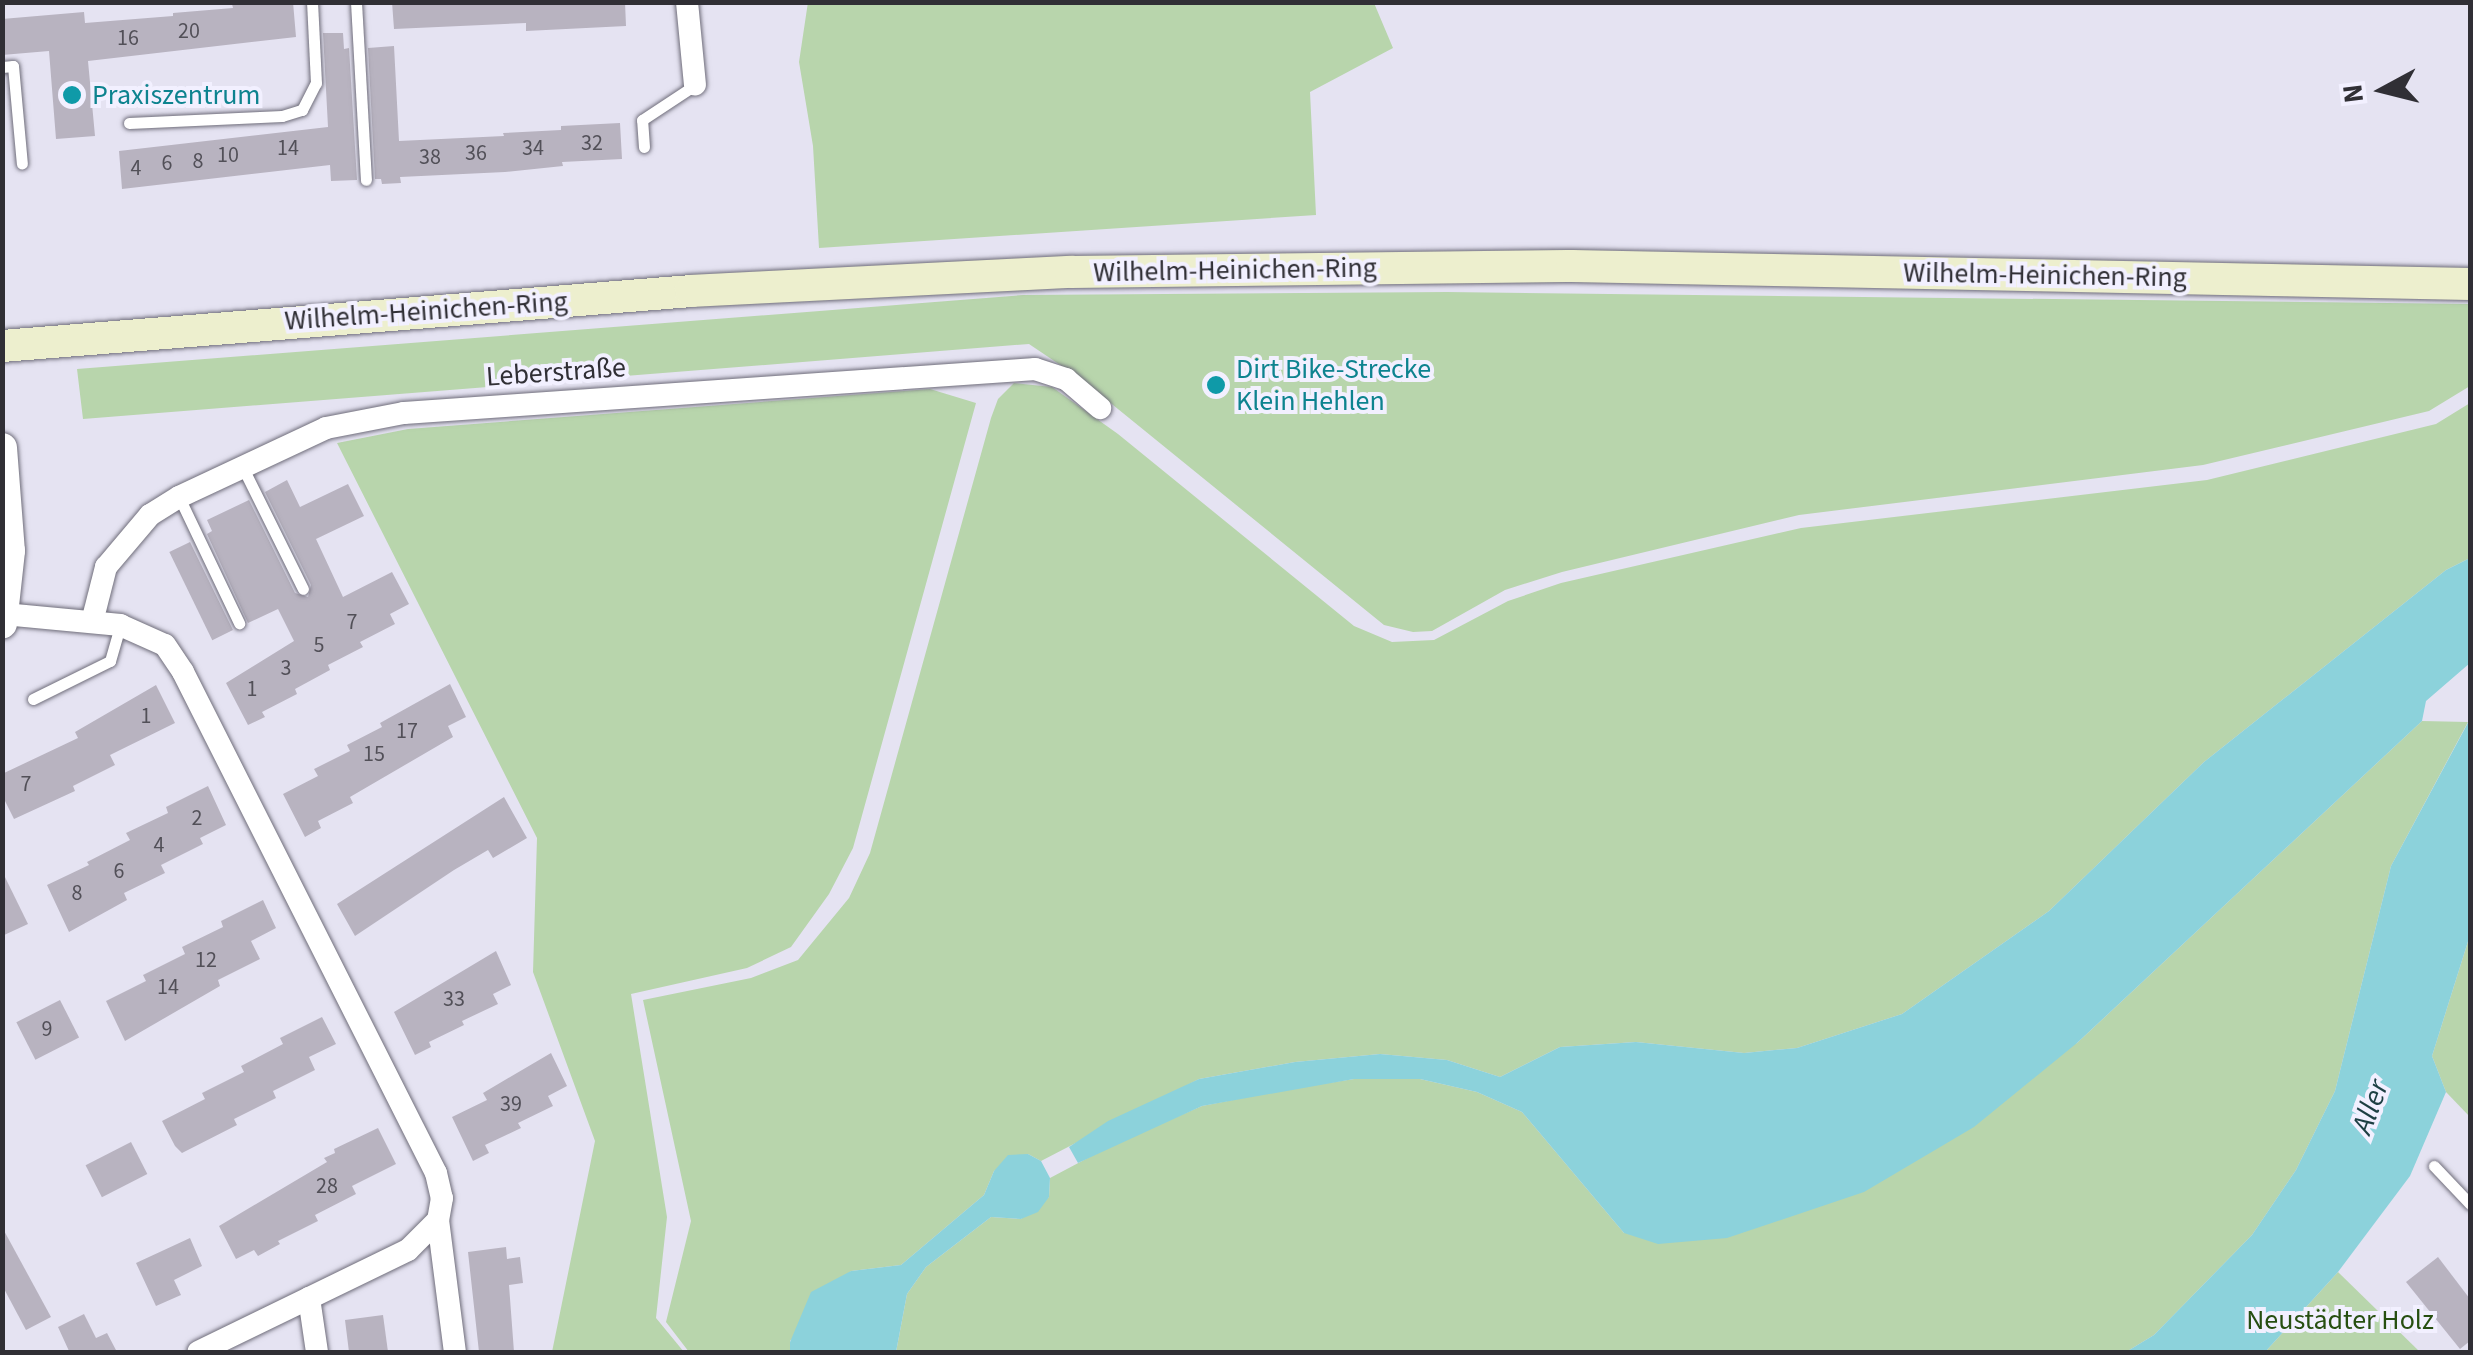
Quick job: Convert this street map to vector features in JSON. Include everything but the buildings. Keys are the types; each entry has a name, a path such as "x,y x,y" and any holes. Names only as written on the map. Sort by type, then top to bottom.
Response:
{"main road":[{"name":"Wilhelm-Heinichen-Ring","path":"2,346 672,292 1071,272 1572,266 2470,284"}],"street":[{"path":"687,2 695,85"},
{"name":"Leberstraße","path":"92,622 106,567 150,515 179,497 326,428 404,413 1035,369 1066,379 1100,408"},
{"path":"2,448 10,551 4,619 120,626 165,645 183,672 436,1174 442,1198 438,1220 455,1352"},
{"path":"198,1352 408,1250 438,1220"},
{"path":"309,1298 317,1352"}],"lane":[{"path":"129,123 282,116 302,110 316,83 312,2"},
{"path":"356,2 366,180"},
{"path":"2,67 14,66 22,164"},
{"path":"644,148 642,120 695,85"},
{"path":"242,466 303,589"},
{"path":"179,497 239,622"},
{"path":"33,699 110,661 120,626"},
{"path":"2434,1166 2470,1204"}],"green space":[{"path":"808,2 1374,3 1393,48 1310,92 1316,215 819,248 813,146 799,62"},
{"path":"1447,292 2470,304 2470,386 2429,411 2203,465 1799,515 1562,572 1505,590 1432,631 1413,632 1384,625 1081,379 1029,344 83,419 77,369 1023,295"},
{"path":"1014,383 1052,387 1118,434 1354,626 1392,642 1434,640 1508,601 1561,583 1801,528 2207,480 2436,424 2470,403 2470,558 2446,570 2204,762 2049,911 1902,1014 1797,1048 1744,1053 1636,1042 1560,1047 1500,1077 1447,1060 1380,1054 1295,1062 1199,1079 1041,1161 1028,1154 994,1171 984,1195 901,1265 851,1271 790,1341 790,1352 689,1352 666,1322 691,1221 643,1000 751,978 798,960 849,898 870,853 991,418 998,399"},
{"path":"930,389 976,403 853,848 829,894 791,947 747,968 631,994 667,1217 656,1318 684,1352 552,1352 595,1141 533,972 537,838 337,443 408,429"},
{"path":"2422,721 2468,722 2391,866 2335,1091 2296,1170 2252,1235 2154,1335 2126,1352 896,1352 907,1294 926,1267 991,1217 1021,1219 1049,1197 1050,1178 1116,1143 1202,1106 1283,1090 1354,1079 1420,1079 1477,1092 1522,1112 1624,1233 2077,1043"},
{"path":"2470,935 2470,1117 2446,1092 2432,1056"},
{"name":"Neustädter Holz","path":"2338,1272 2420,1352 2265,1352"}],"water":[{"path":"2470,558 2470,663 2426,701 2422,721 2077,1043 1974,1127 1864,1192 1727,1238 1658,1244 1624,1233 1522,1112 1477,1092 1420,1079 1354,1079 1202,1106 1078,1163 1069,1147 1108,1121 1199,1079 1295,1062 1380,1054 1447,1060 1500,1077 1560,1047 1636,1042 1744,1053 1797,1048 1902,1014 2049,911 2204,762 2446,570"},
{"name":"Aller","path":"2470,719 2470,935 2432,1056 2446,1092 2410,1176 2338,1272 2265,1352 2126,1352 2154,1335 2252,1235 2296,1170 2335,1091 2391,866"},
{"path":"1028,1154 1041,1161 1050,1178 1049,1197 1038,1212 1021,1219 991,1217 926,1267 907,1294 896,1352 790,1352 790,1342 811,1292 851,1271 901,1265 984,1195 994,1171 1008,1155"}],"place":[{"name":"Praxiszentrum","path":"72,95"},
{"name":"Dirt Bike-Strecke Klein Hehlen","path":"1216,385"}]}
